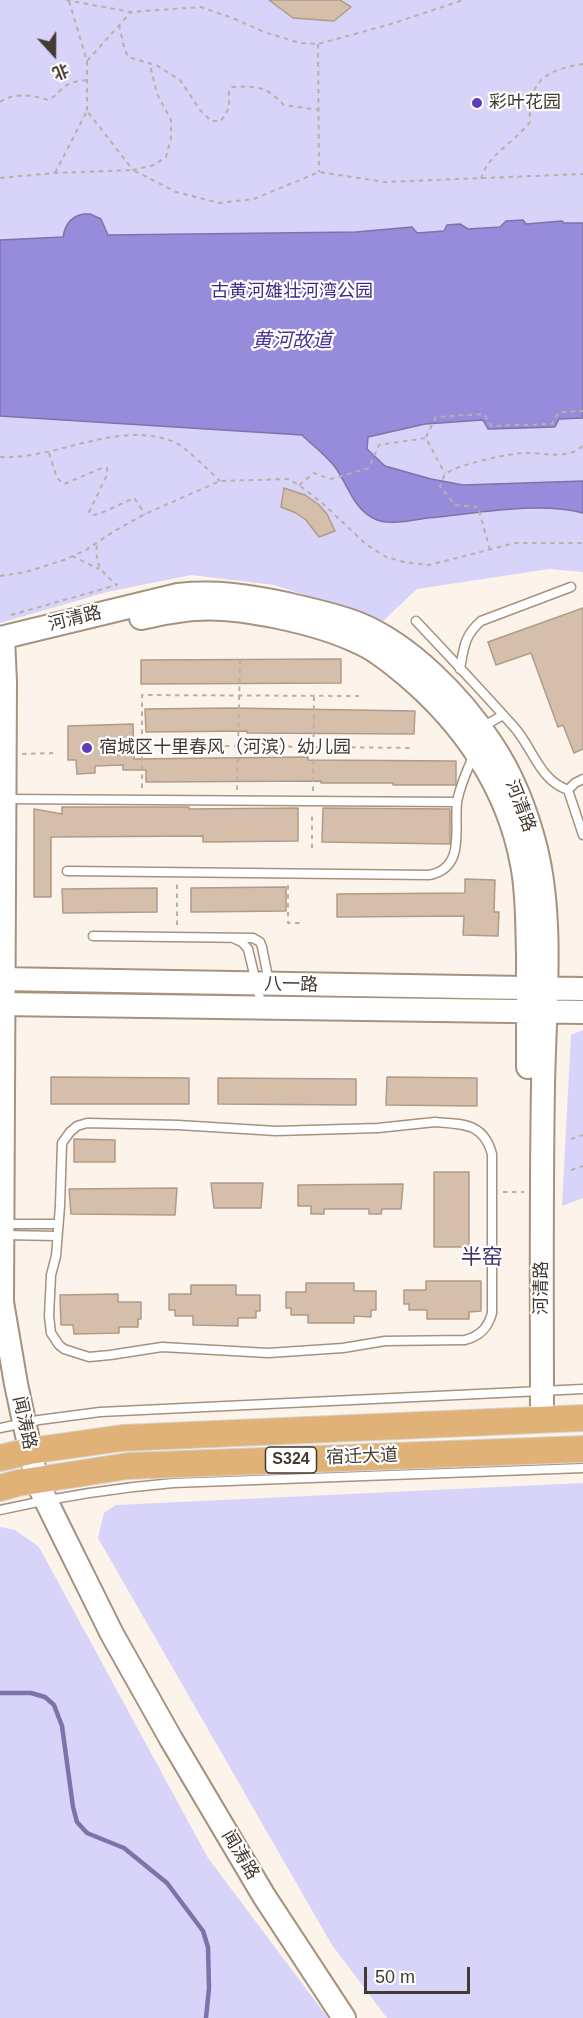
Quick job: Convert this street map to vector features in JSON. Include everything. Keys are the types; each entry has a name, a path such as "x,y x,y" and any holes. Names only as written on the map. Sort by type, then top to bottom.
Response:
{"main road":[{"name":"宿迁大道","path":"0,1458 30,1451 122,1438 583,1418"},
{"name":"宿迁大道","path":"0,1488 18,1483 41,1490 128,1466 583,1449"}],"street":[{"name":"河清路","path":"2,646 178,595 198,593 246,595 358,624 390,640 429,671 481,728 506,770 520,801 536,847 543,892 529,1192 536,1390"},
{"name":"河清路","path":"2,646 159,614 196,609 244,612 295,620 358,642 392,663 420,687 462,731 489,772 509,815 522,863 537,989"},
{"name":"闻涛路","path":"2,646 4,754 1,979 2,1302 30,1451 41,1490 112,1634 264,1896 344,2018"},
{"name":"八一路","path":"1,979 583,989"},
{"name":"八一路","path":"2,1004 583,1012"},
{"name":"河清路","path":"536,1012 536,1420"}],"lane":[{"path":"460,669 464,644 470,631 482,621 571,587"},
{"path":"416,621 516,729 543,773 568,790"},
{"path":"481,728 503,715"},
{"path":"67,871 429,875 438,873 446,866 457,848 457,802 476,751"},
{"path":"568,790 583,779"},
{"path":"568,790 583,835"},
{"path":"4,799 457,802"},
{"path":"93,936 253,938 260,942 262,1008"},
{"path":"231,938 242,942 248,949 263,984 262,1008"},
{"path":"435,1122 471,1126 484,1135 489,1143 492,1154 492,1192 492,1313 489,1323 475,1338 385,1341 343,1348 268,1353 162,1347 89,1357 72,1353 58,1345 50,1326 51,1275 56,1256 62,1143 77,1126 87,1123 178,1125 276,1131 378,1128 435,1122"},
{"path":"1,1229 58,1224"},
{"path":"1,1229 57,1236"},
{"path":"0,1428 24,1422 100,1412 583,1389"},
{"path":"0,1510 41,1490 583,1468"}],"path":[{"path":"55,172 87,111 87,61 68,0 131,12 201,7 264,32 300,43 318,44 391,24 463,0"},
{"path":"87,61 131,12"},
{"path":"119,25 128,57 150,64 180,80 200,110 211,121 221,121 229,108 229,92 232,87 252,86 271,92 284,105 319,110"},
{"path":"318,44 320,172"},
{"path":"0,178 55,172 133,170 154,165 166,157 171,138 171,120 157,94 150,64"},
{"path":"481,179 483,169 490,160 522,133 530,122 529,105 534,90 543,78 558,68 583,64"},
{"path":"0,102 20,96 33,96 48,100 74,82 87,80"},
{"path":"87,111 133,170 176,192 219,203 254,199 320,172 386,182 583,174"},
{"path":"426,438 436,417 484,414 491,426 552,424 558,412 583,411"},
{"path":"0,458 48,452 124,436 153,437 176,443 220,481"},
{"path":"299,485 314,473 331,479 369,468 379,445 426,438"},
{"path":"426,438 445,474"},
{"path":"490,550 478,507 455,505 440,486 445,474 492,459 523,453 570,454 583,445"},
{"path":"48,452 57,478 64,484 107,468 107,475 90,512 93,515 134,498 145,514"},
{"path":"0,576 26,572 72,556 145,514 220,481 288,479 299,485 367,545 386,557 404,562 429,565 515,543 583,543"},
{"path":"97,542 96,555 99,569"},
{"path":"11,615 117,585 99,569 72,556"},
{"path":"237,801 240,658"},
{"path":"142,800 142,695 359,696"},
{"path":"312,848 314,696"},
{"path":"142,745 414,748"},
{"path":"4,754 53,753"},
{"path":"176,937 177,873"},
{"path":"288,874 288,922 304,923"},
{"path":"571,1139 583,1135"},
{"path":"571,1170 583,1166"},
{"path":"492,1192 529,1192"}],"green space":[{"name":"古黄河雄壮河湾公园","path":"0,0 583,0 583,572 549,569 417,589 383,621 274,585 191,575 107,592 0,623"},
{"path":"583,1030 583,1198 562,1206 571,1035"},
{"path":"583,1483 583,2018 387,2018 332,1945 98,1538 104,1513 116,1505"},
{"path":"0,1527 15,1530 39,1547 208,1858 328,2018 0,2018"}],"water":[{"name":"黄河故道","path":"84,214 101,219 108,235 356,232 412,227 417,233 444,231 447,225 460,224 468,229 500,227 506,221 523,220 526,224 562,221 564,223 583,223 583,418 559,419 555,427 488,429 483,420 425,424 368,437 367,449 385,466 463,485 583,481 583,513 526,508 389,522 377,520 362,510 335,467 302,435 0,416 0,240 63,237 69,222"}],"building":[{"path":"269,0 340,0 351,7 334,21 293,18"},
{"path":"284,488 305,495 318,504 327,514 335,531 319,537 306,520 281,507"},
{"path":"583,608 583,749 574,753 563,725 558,727 531,653 496,665 488,642"},
{"path":"341,659 341,683 141,684 141,660"},
{"path":"145,709 415,711 414,734 146,732"},
{"path":"133,724 134,759 308,757 308,760 456,761 456,782 455,785 393,785 393,783 321,783 321,781 146,782 146,770 123,770 123,765 95,766 95,773 77,774 76,760 68,760 68,726"},
{"path":"62,807 298,808 298,841 203,842 203,836 51,837 51,897 34,897 34,809 62,814"},
{"path":"323,808 450,809 450,844 322,842"},
{"path":"465,879 495,880 494,912 499,912 498,936 463,935 464,916 337,917 337,894 465,893"},
{"path":"286,887 286,911 191,912 191,888"},
{"path":"157,888 157,912 63,913 62,889"},
{"path":"51,1077 189,1078 189,1104 51,1104"},
{"path":"387,1077 477,1078 477,1106 386,1105"},
{"path":"218,1078 356,1079 356,1105 218,1104"},
{"path":"74,1139 115,1140 115,1162 74,1162"},
{"path":"434,1172 469,1172 469,1247 434,1247"},
{"path":"211,1183 263,1183 261,1208 214,1208"},
{"path":"403,1184 401,1209 382,1209 381,1214 369,1214 369,1209 324,1209 324,1214 311,1214 311,1206 298,1206 298,1185"},
{"path":"177,1188 175,1215 71,1214 69,1189"},
{"path":"426,1281 481,1281 481,1311 469,1312 469,1319 427,1319 427,1310 409,1310 409,1304 404,1304 404,1290 426,1290"},
{"path":"306,1283 354,1283 354,1291 376,1291 376,1310 371,1310 371,1317 354,1316 354,1323 308,1323 308,1315 291,1315 291,1308 286,1308 286,1292 306,1292"},
{"path":"191,1285 236,1285 236,1295 260,1295 260,1311 256,1311 256,1318 238,1318 238,1326 193,1325 193,1316 175,1316 175,1310 169,1310 169,1294 191,1294"},
{"path":"118,1294 118,1302 141,1302 141,1319 138,1319 138,1327 119,1327 119,1333 74,1334 73,1325 61,1325 60,1295"}],"waterway":[{"path":"0,1693 31,1693 45,1697 54,1705 62,1726 77,1822 87,1833 124,1848 167,1883 203,1931 208,1947 209,1988 206,2018"}],"place":[{"name":"彩叶花园","path":"477,103"},
{"name":"宿城区十里春风（河滨）幼儿园","path":"87,748"}],"district":[{"name":"半窑","path":"482,1258"}]}
